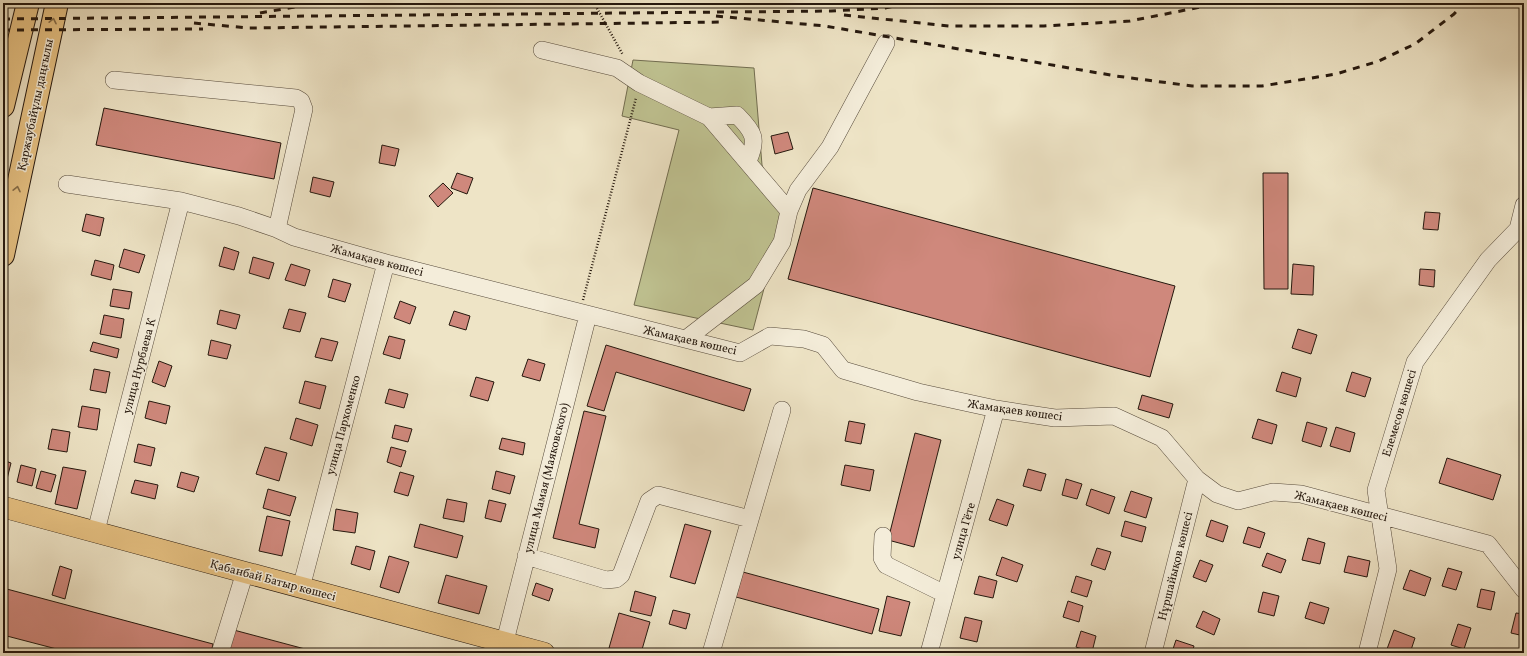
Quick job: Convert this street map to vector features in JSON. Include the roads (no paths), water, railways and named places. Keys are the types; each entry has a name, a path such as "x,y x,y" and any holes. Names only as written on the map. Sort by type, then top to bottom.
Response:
{"highway":[{"path":"3,106 28,3"},
{"name":"Қаржаубайұлы даңғылы","path":"3,255 57,3"}],"main road":[{"name":"Қабанбай Батыр көшесі","path":"3,508 96,531 245,572 503,647 544,653"}],"street":[{"path":"686,340 756,284 782,242 788,211 798,190 830,147 886,43"},
{"path":"542,50 617,68 639,83 709,117 748,161 788,211"},
{"path":"114,80 296,98 301,101 304,109 277,229"},
{"path":"709,117 737,115 750,128 754,147 748,161"},
{"name":"Жамақаев көшесі","path":"67,184 182,201 239,216 277,229 294,237 386,263 740,353 770,336 804,339 823,345 843,370 918,392 996,409 1055,418 1114,416 1162,438 1197,478 1217,494 1238,501 1273,492 1301,494 1488,544 1524,590"},
{"name":"улица Нурбаева К","path":"96,531 182,201"},
{"name":"Елемесов көшесі","path":"1367,653 1388,569 1376,490 1415,362 1488,260 1518,229 1524,205"},
{"name":"улица Пархоменко","path":"300,588 386,263"},
{"name":"улица Мамая (Маяковского)","path":"503,647 584,313"},
{"name":"улица Гёте","path":"929,653 996,409"},
{"path":"711,653 782,410"},
{"name":"Нұршайықов көшесі","path":"1153,653 1197,478"},
{"path":"526,556 606,580 616,579 621,575 649,500 658,495 750,520"},
{"path":"883,536 882,558 886,565 945,594"},
{"path":"220,653 245,572"}],"railway":[{"path":"260,13 318,3"},
{"path":"776,6 799,3"},
{"path":"3,19 831,11 885,8 910,3"},
{"path":"844,15 949,26 1044,26 1130,21 1221,3"},
{"path":"716,16 825,26 1116,76 1192,86 1262,86 1336,74 1379,61 1415,44 1454,14 1464,3"},
{"path":"194,23 249,28 725,22"},
{"path":"3,30 203,29"}]}
